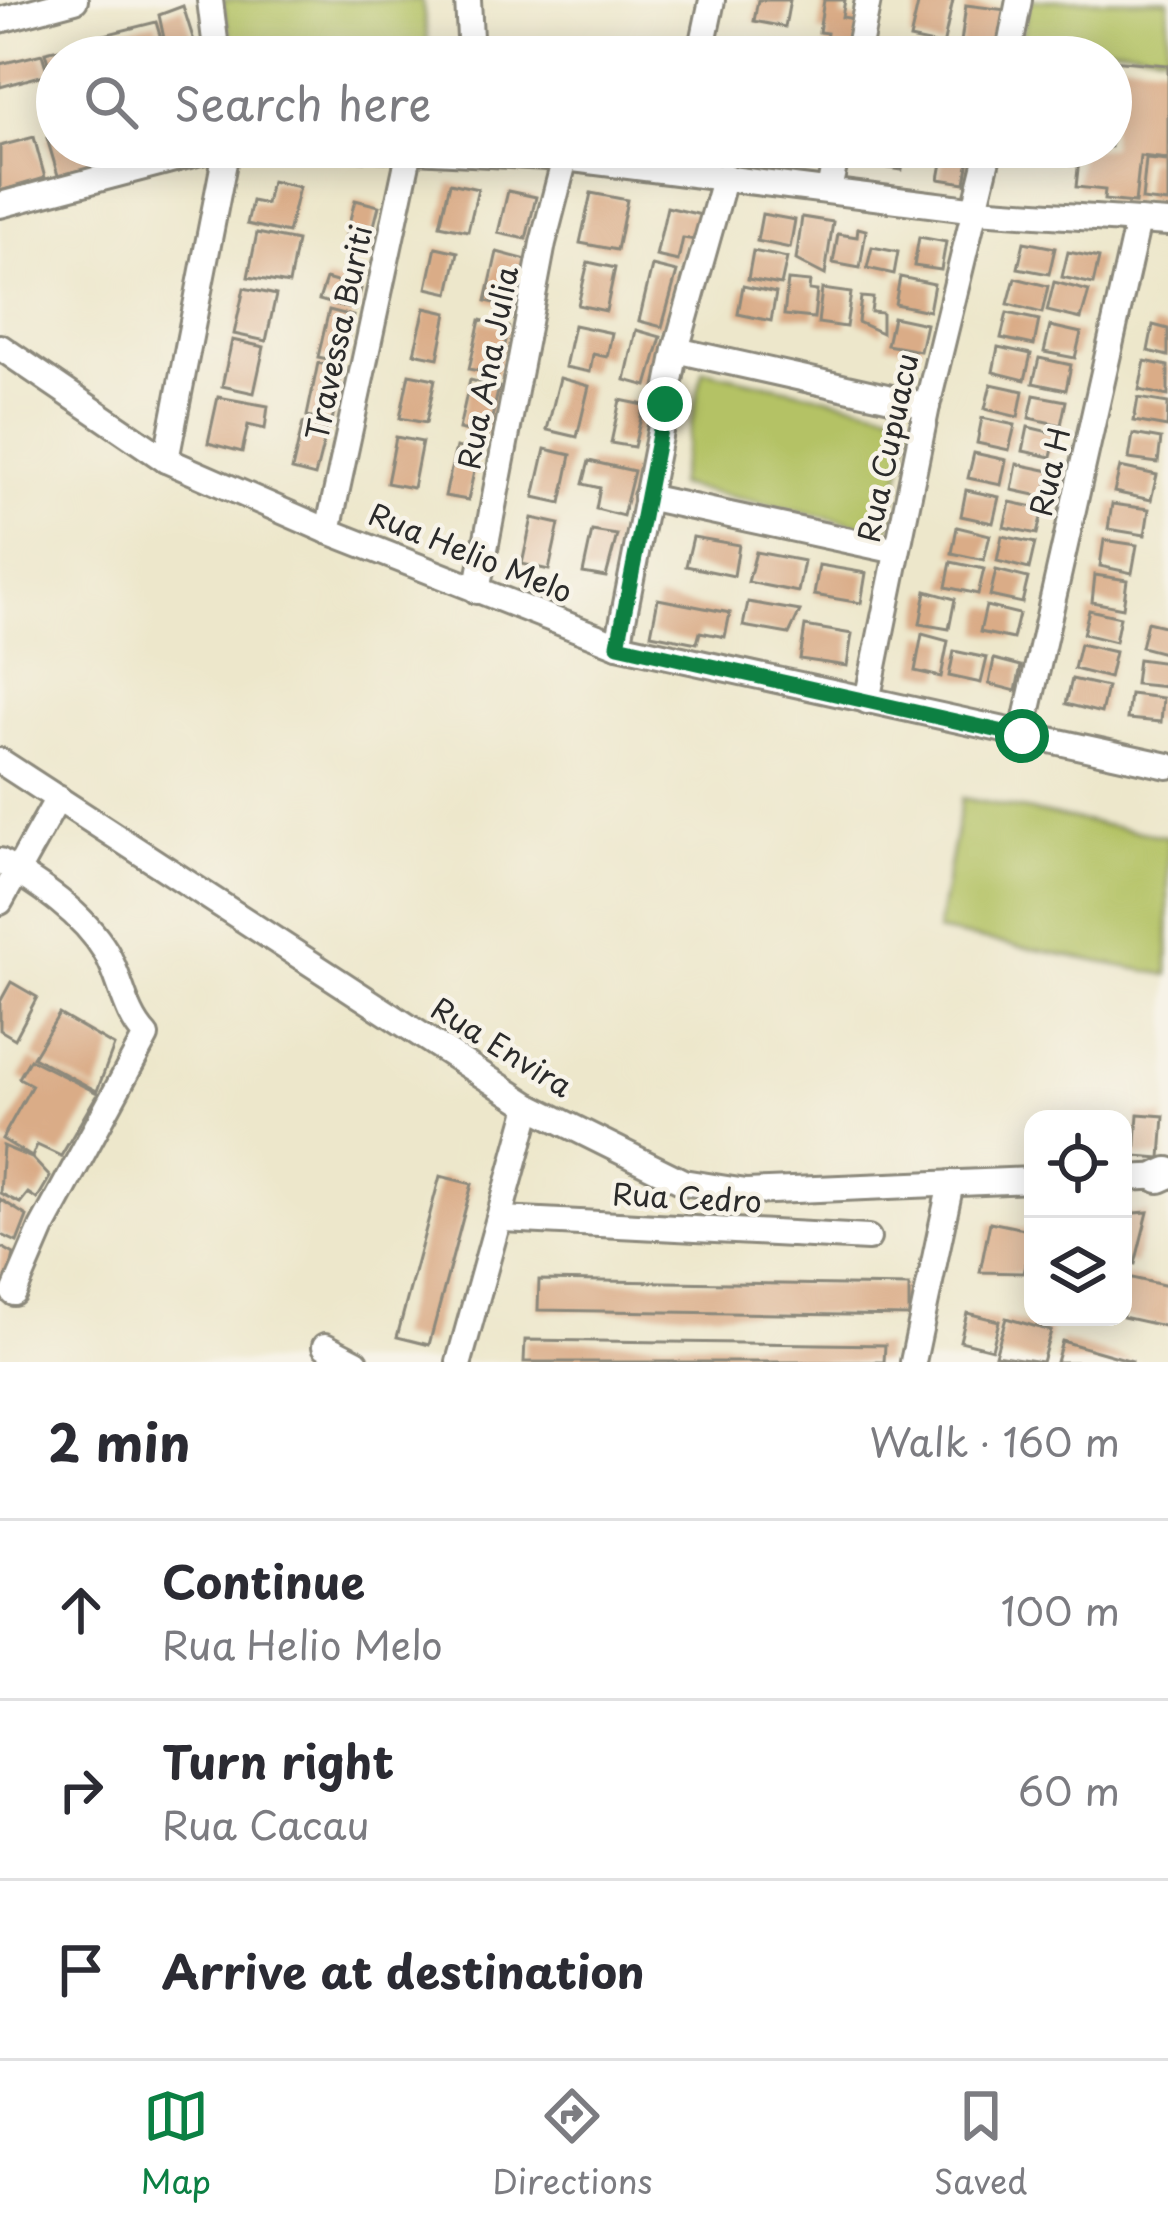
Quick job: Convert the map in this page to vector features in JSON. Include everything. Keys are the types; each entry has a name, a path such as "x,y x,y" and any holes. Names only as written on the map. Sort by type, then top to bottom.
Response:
{"street":[{"path":"0,20 75,0"},
{"path":"211,0 215,36"},
{"path":"468,0 470,36"},
{"path":"704,36 712,0"},
{"path":"860,36 868,0"},
{"path":"1012,36 1019,0"},
{"path":"0,205 143,168"},
{"path":"166,460 220,168"},
{"name":"Travessa Buriti","path":"328,531 406,168"},
{"name":"Rua Ana Julia","path":"478,591 543,243 562,168"},
{"path":"704,168 725,176 977,210 1168,224"},
{"path":"830,190 834,168"},
{"name":"Rua Cupuacu","path":"867,701 927,406 986,168"},
{"path":"618,645 676,350 725,176"},
{"name":"Rua H","path":"1022,736 1138,221"},
{"name":"Rua Helio Melo","path":"0,347 166,460 328,531 618,645 1168,766"},
{"path":"676,350 927,406"},
{"path":"646,497 897,551"},
{"name":"Rua Envira","path":"0,761 530,1106 683,1182 746,1192 1024,1180"},
{"path":"0,902 8,866 58,798"},
{"path":"8,866 83,921 106,952 132,1022 146,1036 42,1228 14,1293"},
{"path":"459,1362 503,1219 530,1106"},
{"path":"1132,1178 1166,1177"},
{"path":"913,1362 951,1183"},
{"name":"Rua Cedro","path":"503,1219 868,1238"},
{"path":"325,1346 356,1362"}],"green space":[{"path":"222,0 422,0 427,36 230,36"},
{"path":"1030,0 1168,0 1168,53 1132,49 1132,36 1021,36"},
{"path":"703,370 913,416 888,531 677,485"},
{"path":"962,798 1168,837 1168,975 937,931"}],"building":[{"path":"758,0 790,0 785,27 754,21"},
{"path":"824,0 845,0 842,17 861,20 858,36 819,32"},
{"path":"919,0 953,0 945,36 911,36"},
{"path":"966,5 1006,10 1003,36 962,36"},
{"path":"183,6 192,36 164,36 159,15"},
{"path":"156,22 160,36 104,36"},
{"path":"36,55 36,77 0,87 0,64"},
{"path":"1132,62 1168,65 1168,159 1140,156 1135,203 1104,200 1105,190 1076,187 1078,168 1132,168"},
{"path":"34,137 36,168 42,168 45,178 0,191 0,146"},
{"path":"1146,159 1168,161 1168,203 1142,200"},
{"path":"56,168 96,168 59,179"},
{"path":"941,168 968,168 965,183 939,179"},
{"path":"271,181 299,187 288,233 247,224 252,201 266,204"},
{"path":"450,183 478,189 468,231 440,225"},
{"path":"508,191 536,197 526,239 498,233"},
{"path":"591,193 627,200 617,250 580,243"},
{"path":"355,200 379,206 367,253 343,247"},
{"path":"667,207 701,215 696,240 683,238 678,261 656,256"},
{"path":"762,214 795,220 790,248 757,241"},
{"path":"802,217 833,222 825,275 796,260"},
{"path":"858,228 866,230 860,268 833,263 838,234 857,237"},
{"path":"257,233 297,241 289,284 248,277"},
{"path":"919,237 946,242 941,270 914,266"},
{"path":"1024,242 1055,248 1049,274 1018,268"},
{"path":"436,247 458,252 449,293 427,288"},
{"path":"872,247 898,252 894,274 867,268"},
{"path":"753,251 787,258 781,285 748,279"},
{"path":"497,252 527,260 515,308 486,301"},
{"path":"1068,252 1099,258 1093,284 1062,277"},
{"path":"588,262 615,268 606,311 578,305"},
{"path":"652,266 677,272 662,327 639,321"},
{"path":"900,277 934,284 929,311 895,304"},
{"path":"1015,278 1048,286 1042,313 1008,304"},
{"path":"326,279 361,289 355,310 319,300"},
{"path":"788,280 810,282 809,290 817,291 814,318 784,315"},
{"path":"1054,282 1089,291 1081,319 1047,311"},
{"path":"743,286 776,293 771,321 738,314"},
{"path":"244,288 276,295 266,341 234,334"},
{"path":"822,289 851,293 846,327 818,323"},
{"path":"861,297 873,298 871,312 882,313 882,333 858,322"},
{"path":"425,308 447,313 438,358 414,353"},
{"path":"329,310 353,316 342,362 318,357"},
{"path":"1007,313 1039,320 1034,345 1001,338"},
{"path":"893,317 926,324 920,351 887,345"},
{"path":"480,320 509,327 498,375 469,369"},
{"path":"574,325 612,333 607,357 593,354 590,372 565,367"},
{"path":"1153,325 1168,329 1168,356 1148,351"},
{"path":"1050,326 1081,333 1075,358 1044,352"},
{"path":"636,330 661,337 647,386 625,380"},
{"path":"232,340 264,347 254,393 222,386"},
{"path":"998,347 1031,354 1025,380 993,372"},
{"path":"1039,358 1071,365 1066,390 1033,383"},
{"path":"1145,361 1168,366 1168,396 1139,390"},
{"path":"318,363 342,369 332,421 307,416"},
{"path":"409,374 435,379 426,423 400,418"},
{"path":"560,378 589,386 577,437 547,430"},
{"path":"470,380 499,387 488,435 459,429"},
{"path":"991,384 1023,391 1018,417 985,409"},
{"path":"1034,395 1066,401 1061,425 1029,418"},
{"path":"218,397 268,406 265,429 248,425 242,452 208,443"},
{"path":"1138,398 1168,403 1167,427 1134,421"},
{"path":"620,400 644,405 634,447 611,443"},
{"path":"982,418 1015,425 1009,450 977,443"},
{"path":"303,423 327,429 315,476 292,470"},
{"path":"1028,427 1057,434 1051,457 1023,451"},
{"path":"1133,434 1161,439 1158,463 1129,459"},
{"path":"396,437 422,442 413,488 387,483"},
{"path":"456,447 478,452 468,500 445,496"},
{"path":"545,449 571,455 561,503 534,497"},
{"path":"974,453 1006,460 1001,485 968,478"},
{"path":"589,461 634,471 623,516 596,509 600,488 583,484"},
{"path":"1017,464 1050,471 1044,497 1012,490"},
{"path":"1120,467 1157,475 1151,500 1114,492"},
{"path":"966,490 999,497 993,523 961,516"},
{"path":"1010,502 1043,509 1037,534 1004,527"},
{"path":"1112,504 1149,509 1145,535 1108,529"},
{"path":"532,518 559,524 549,570 522,564"},
{"path":"957,527 990,535 984,560 952,553"},
{"path":"592,531 617,535 606,577 583,573"},
{"path":"1002,536 1035,543 1029,569 997,561"},
{"path":"693,537 739,545 734,576 686,566"},
{"path":"1104,540 1137,545 1132,573 1100,566"},
{"path":"756,552 804,561 798,592 748,582"},
{"path":"951,562 984,569 978,594 946,587"},
{"path":"819,565 866,573 861,603 814,595"},
{"path":"996,570 1028,578 1022,603 990,596"},
{"path":"1095,575 1127,580 1123,608 1092,602"},
{"path":"926,591 955,599 949,629 920,624"},
{"path":"658,599 730,613 725,637 700,632 697,643 651,634"},
{"path":"748,602 800,611 789,634 743,626"},
{"path":"986,606 1019,614 1013,639 980,632"},
{"path":"1089,610 1120,617 1115,642 1083,634"},
{"path":"1147,622 1168,627 1168,654 1141,647"},
{"path":"805,626 852,634 847,666 800,659"},
{"path":"922,634 948,641 941,677 915,671"},
{"path":"1080,644 1115,652 1109,678 1074,669"},
{"path":"954,651 987,658 981,683 949,676"},
{"path":"994,659 1021,666 1016,691 989,684"},
{"path":"1138,659 1168,663 1168,687 1135,684"},
{"path":"1072,679 1107,687 1101,713 1066,704"},
{"path":"1130,694 1163,698 1161,722 1127,719"},
{"path":"11,982 37,997 15,1039 0,1030 0,1002"},
{"path":"59,1014 114,1046 97,1091 33,1057"},
{"path":"30,1059 103,1096 96,1096 61,1156 37,1145 32,1157 2,1139 32,1085 19,1078"},
{"path":"1138,1114 1164,1116 1161,1158 1135,1156"},
{"path":"3,1146 32,1158 50,1177 37,1199 28,1193 20,1203 0,1193"},
{"path":"440,1176 472,1184 429,1345 397,1337"},
{"path":"0,1199 27,1216 17,1242 0,1234"},
{"path":"1148,1212 1135,1264 1132,1263 1132,1213"},
{"path":"990,1222 1024,1229 1023,1273 980,1272"},
{"path":"0,1246 14,1254 6,1290 0,1287"},
{"path":"1132,1278 1168,1286 1168,1327 1132,1319"},
{"path":"539,1280 909,1286 909,1316 538,1310"},
{"path":"967,1313 999,1321 992,1349 960,1341"},
{"path":"1006,1318 1051,1331 1042,1362 995,1355"},
{"path":"525,1340 885,1345 884,1362 524,1362"},
{"path":"1062,1341 1132,1361 1132,1362 1056,1362"}],"route":[{"path":"665,404 618,645 1022,736"}]}
